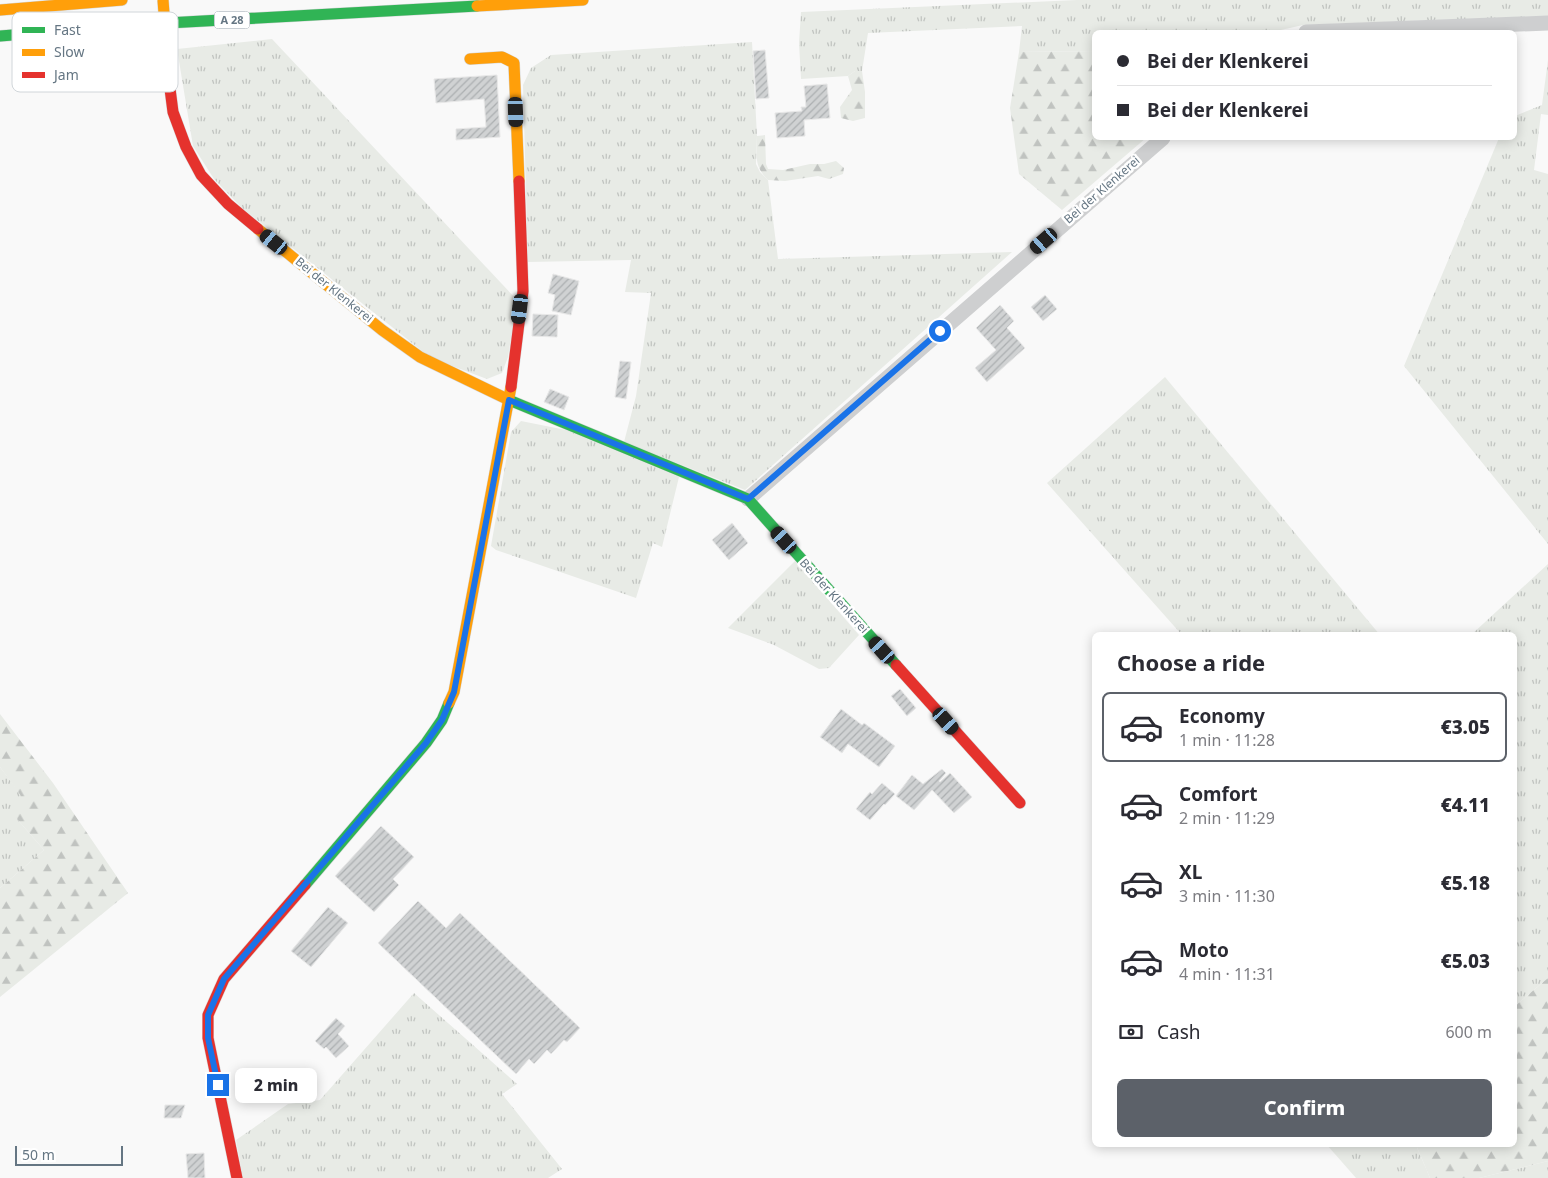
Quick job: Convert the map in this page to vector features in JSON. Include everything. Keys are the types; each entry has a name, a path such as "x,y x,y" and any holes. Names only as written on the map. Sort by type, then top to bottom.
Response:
{"main road":[{"path":"0,10 122,0"},
{"name":"A 28","path":"178,22 583,0"},
{"path":"237,1178 208,1038 208,1015 224,979 426,743 442,720 454,692 509,400 523,291 514,63 502,57 470,59"},
{"name":"Bei der Klenkerei","path":"170,92 173,112 186,148 201,174 228,204 382,330 420,357 509,400 748,499 1020,804"}],"street":[{"path":"1360,30 1548,23"},
{"name":"Bei der Klenkerei","path":"748,499 1161,140"}],"green space":[{"path":"1077,0 1548,0 1548,16 1303,25 1281,30 1092,30 1092,51 1019,52 1022,26 868,33 862,71 855,71 848,76 801,79 799,43 801,12"},
{"path":"272,39 517,300 508,357 502,373 487,379 431,358 242,208 214,179 193,146 178,49"},
{"path":"752,42 757,136 756,164 760,172 768,180 778,259 1012,252 745,490 624,442 636,396 651,293 625,292 631,260 528,262 523,85 531,68 551,55"},
{"path":"1092,51 1092,140 1144,140 1062,210 1019,174 1010,108 1019,52"},
{"path":"1548,60 1548,115 1541,114 1534,170 1548,174 1548,544 1404,366 1498,140 1517,140 1517,115 1542,105"},
{"path":"855,71 862,71 865,92 865,118 853,121 841,118 840,107 852,90 848,76"},
{"path":"765,135 766,164 768,169 783,170 836,161 844,168 843,174 829,179 818,176 785,181 768,180 760,169 757,154 757,136"},
{"path":"1165,377 1378,632 1179,632 1047,483"},
{"path":"521,421 566,430 679,477 662,547 653,543 636,598 496,550 491,546 511,432"},
{"path":"795,561 859,635 829,668 819,669 774,645 728,628"},
{"path":"1548,564 1548,978 1517,1004 1517,632 1474,632"},
{"path":"0,714 53,783 128,893 0,997 0,888 44,850 17,819 19,805 24,800 0,767"},
{"path":"0,767 25,800 17,819 44,850 0,888"},
{"path":"1548,978 1548,1161 1479,1178 1430,1178 1417,1147 1517,1147 1517,1004"},
{"path":"414,993 517,1084 502,1094 562,1169 548,1178 243,1178 236,1140 288,1104 320,1100"},
{"path":"1329,1147 1417,1147 1430,1178 1356,1178"},
{"path":"1548,1161 1548,1178 1479,1178"}],"building":[{"path":"765,50 769,98 756,99 753,51"},
{"path":"497,75 500,137 456,140 456,129 486,127 484,99 436,103 434,79"},
{"path":"827,84 830,118 804,120 805,136 777,138 775,113 802,111 801,107 806,107 804,86"},
{"path":"553,274 579,281 571,315 552,311 555,295 548,293"},
{"path":"1045,295 1057,309 1043,321 1031,307"},
{"path":"1000,305 1014,321 1007,328 1025,348 987,382 975,368 996,350 976,328"},
{"path":"533,314 558,315 557,337 532,336"},
{"path":"620,361 631,362 626,399 615,397"},
{"path":"550,389 569,397 564,410 544,402"},
{"path":"732,523 748,543 729,560 712,540"},
{"path":"900,689 916,708 907,716 891,696"},
{"path":"841,709 895,746 879,767 848,744 842,753 820,737"},
{"path":"942,769 946,773 940,782 950,773 972,797 954,813 932,790 914,810 896,796 912,775 923,784"},
{"path":"882,783 895,794 870,820 856,809 870,792 872,794"},
{"path":"381,826 414,857 393,879 399,885 374,912 335,876"},
{"path":"418,901 446,928 460,913 580,1028 567,1042 564,1040 551,1054 547,1050 534,1064 529,1059 516,1074 378,943"},
{"path":"328,907 348,923 311,967 291,951"},
{"path":"336,1018 345,1026 338,1034 349,1046 336,1058 326,1047 324,1049 315,1041"},
{"path":"165,1105 185,1105 181,1118 164,1118"},
{"path":"204,1153 205,1178 188,1178 186,1154"}],"traffic: fast":[{"path":"178,22 477,6"},
{"path":"0,36 12,35"},
{"path":"509,400 748,499 896,665"},
{"path":"305,885 426,743 442,720 449,703"}],"traffic: slow":[{"path":"0,10 122,0"},
{"path":"163,0 164,12"},
{"path":"477,6 583,0"},
{"path":"470,59 502,57 514,63 519,181"},
{"path":"258,229 382,330 420,357 509,400"},
{"path":"449,703 454,692 511,387"}],"traffic: jam":[{"path":"170,92 173,112 186,147 201,175 228,204 258,229"},
{"path":"511,387 523,291 519,181"},
{"path":"896,665 1020,803"},
{"path":"237,1178 208,1038 208,1015 224,979 305,885"}],"route":[{"path":"218,1085 208,1038 208,1015 224,979 426,743 442,720 454,692 509,400 748,499 940,331"}]}
